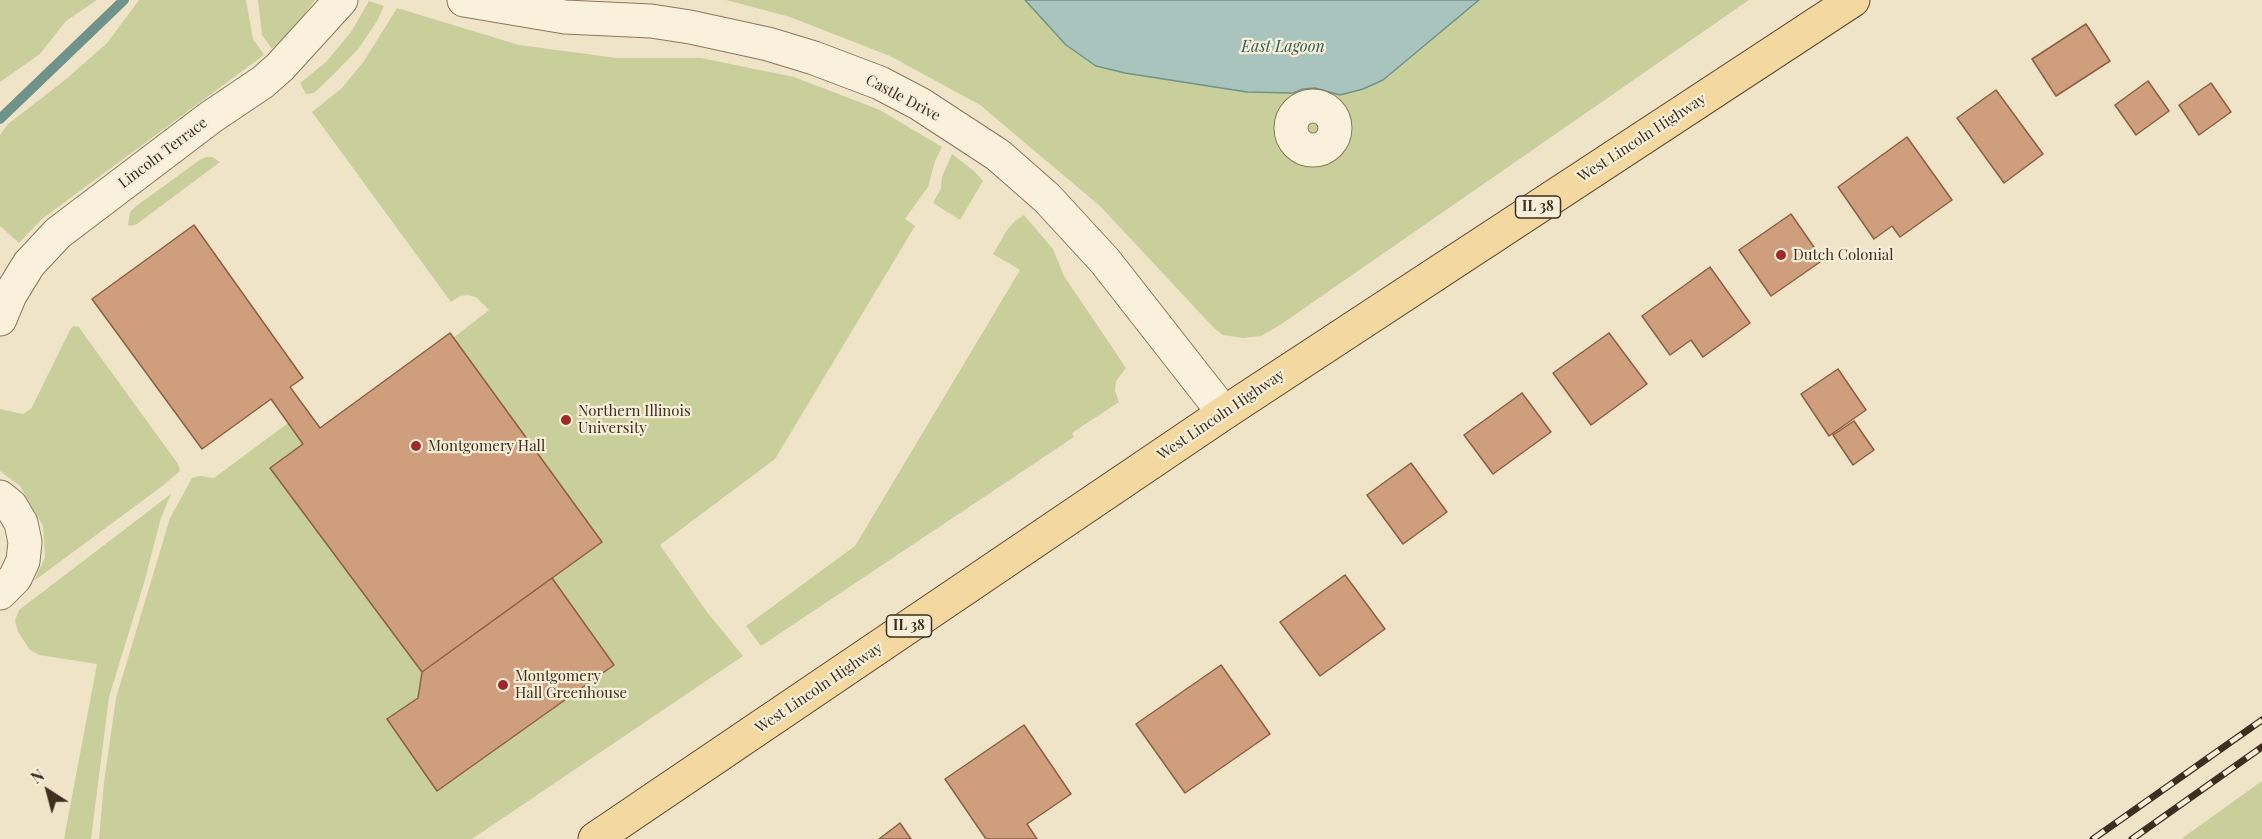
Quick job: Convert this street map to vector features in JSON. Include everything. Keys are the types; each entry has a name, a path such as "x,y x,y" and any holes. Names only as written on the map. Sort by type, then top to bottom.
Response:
{"main road":[{"name":"West Lincoln Highway","path":"595,839 1224,413 1853,0"}],"street":[{"name":"Lincoln Terrace","path":"0,319 10,295 29,264 58,233 211,117 263,82 280,67 341,0"},
{"name":"Castle Drive","path":"464,0 565,17 651,21 768,44 814,58 880,83 920,104 998,155 1047,198 1105,261 1224,413"},
{"path":"0,497 11,506 21,523 25,542 23,561 15,578 0,593"}],"green space":[{"path":"0,0 97,0 66,21 40,54 0,82"},
{"path":"139,0 246,0 253,39 264,55 42,219 19,243 0,226 0,135 8,124 65,80 107,43"},
{"path":"258,0 315,0 292,32 272,49 262,35"},
{"path":"726,0 1749,0 1280,325 1261,336 1243,338 1223,335 1213,327 1100,206 980,105 890,56 790,17"},
{"path":"369,1 384,6 359,48 314,93 306,94 300,83 326,62 351,32"},
{"path":"397,8 519,45 617,58 701,58 794,77 880,110 942,147 935,161 928,187 905,219 915,226 775,459 660,545 707,612 743,656 472,839 99,839 104,782 116,698 170,518 192,478 200,476 214,478 288,423 303,444 270,468 422,672 418,698 387,720 437,791 614,665 552,578 602,542 453,338 489,310 476,297 468,295 460,296 451,302 312,112 342,88 364,61"},
{"path":"952,154 983,181 960,220 933,203 941,188 942,177"},
{"path":"206,157 212,157 220,162 137,224 128,225 130,212 135,207"},
{"path":"1024,215 1053,249 1064,276 1126,368 1116,381 1115,391 1119,402 1072,433 1074,437 761,646 746,626 855,546 1020,270 993,254 1007,230"},
{"path":"74,326 79,327 178,464 180,471 34,581 45,557 43,526 20,486 0,471 0,409 23,414 31,409"},
{"path":"171,494 161,518 144,583 109,697 91,839 64,839 97,664 39,655 30,650 18,632 15,620 19,610"},
{"path":"2262,781 2262,839 2181,839"}],"water":[{"name":"East Lagoon","path":"1025,0 1479,0 1383,80 1363,89 1340,95 1315,88 1293,93 1247,92 1125,73 1096,66 1066,45"}],"building":[{"path":"2086,24 2110,61 2056,96 2032,59"},
{"path":"2148,81 2169,111 2136,135 2115,105"},
{"path":"2211,83 2231,112 2199,135 2179,105"},
{"path":"1996,90 2043,154 2004,183 1957,118"},
{"path":"1907,137 1952,200 1900,237 1892,226 1874,239 1838,187"},
{"name":"Dutch Colonial","path":"1791,214 1823,260 1771,296 1739,250"},
{"name":"Montgomery Hall","path":"194,225 303,378 290,387 320,428 450,333 602,542 422,672 270,468 303,444 271,399 202,449 92,299"},
{"path":"1710,267 1750,323 1703,357 1691,340 1670,355 1642,316"},
{"path":"1609,333 1647,384 1591,425 1553,373"},
{"path":"1838,369 1866,410 1829,436 1801,394"},
{"path":"1522,393 1551,432 1493,474 1464,435"},
{"path":"1854,421 1874,450 1853,465 1833,435"},
{"path":"1411,463 1447,512 1403,544 1367,495"},
{"path":"1345,575 1385,629 1320,676 1280,622"},
{"name":"Montgomery Hall Greenhouse","path":"552,578 614,665 437,791 387,719 418,698 422,672"},
{"path":"1221,665 1270,734 1185,793 1136,724"},
{"path":"1024,725 1071,794 1027,824 1037,839 986,839 945,779"},
{"path":"900,823 911,839 879,839"}],"waterway":[{"path":"0,119 124,0"}],"railway":[{"path":"2093,839 2262,720"},
{"path":"2132,839 2262,747"}],"place":[{"name":"Dutch Colonial","path":"1781,255"},
{"name":"Northern Illinois University","path":"566,420"},
{"name":"Montgomery Hall","path":"416,446"},
{"name":"Montgomery Hall Greenhouse","path":"503,685"}]}
